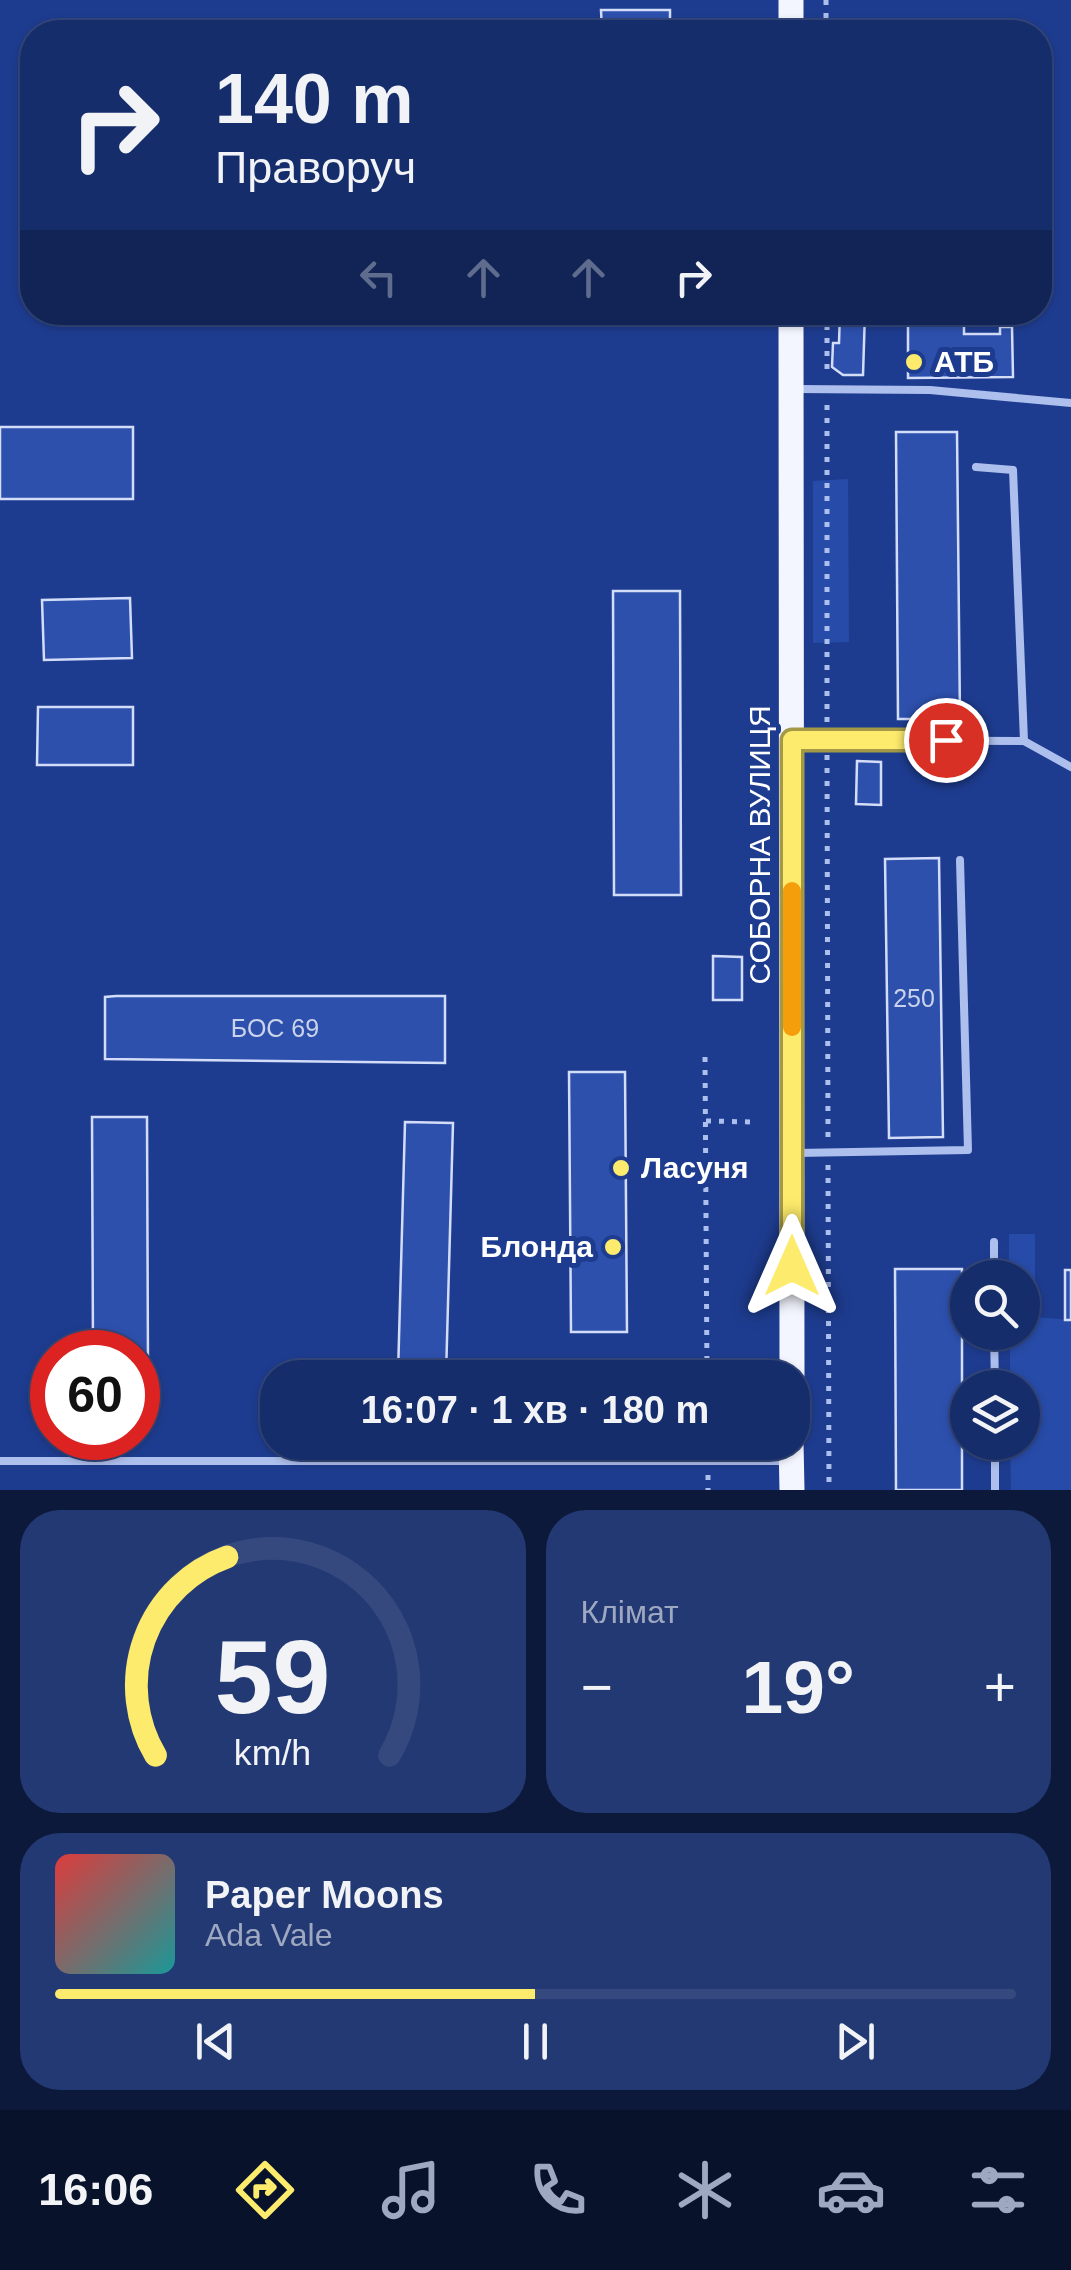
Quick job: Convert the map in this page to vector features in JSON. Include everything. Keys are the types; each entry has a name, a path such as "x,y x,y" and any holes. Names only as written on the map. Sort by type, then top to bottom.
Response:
{"main road":[{"name":"СОБОРНА ВУЛИЦЯ","path":"791,325 792,1360"},
{"path":"791,1460 792,1490"}],"lane":[{"path":"791,389 930,390 1071,403"},
{"path":"976,467 1013,470 1024,741"},
{"path":"792,740 1024,741 1071,767"},
{"path":"792,1154 968,1150 960,860"},
{"path":"994,1242 994,1260"},
{"path":"0,1461 260,1458"},
{"path":"995,1460 995,1490"}],"path":[{"path":"827,325 828,1490"},
{"path":"706,1057 707,1360"},
{"path":"706,1122 755,1122"}],"shaded area":[{"path":"848,479 849,642 813,643 813,481"},
{"path":"1009,1234 1035,1234 1035,1260 1009,1260"},
{"path":"1040,1317 1071,1320 1071,1490 1011,1490 1010,1460 1040,1460 1040,1370 1010,1370 1010,1350 1040,1350"}],"building":[{"path":"601,10 670,10 670,20 601,20"},
{"path":"840,325 865,325 863,375 843,375 832,367 833,343 839,343"},
{"path":"908,325 964,325 964,334 1000,334 1000,327 1012,327 1013,377 908,378"},
{"path":"0,427 133,427 133,499 0,499"},
{"path":"896,432 957,432 960,719 898,719"},
{"path":"613,591 680,591 681,895 614,895"},
{"path":"130,598 132,658 44,660 42,600"},
{"path":"38,707 133,707 133,765 37,765"},
{"path":"857,761 881,762 881,805 856,804"},
{"path":"939,858 943,1137 889,1138 885,859"},
{"path":"713,956 742,957 742,1000 713,1000"},
{"path":"445,996 445,1063 105,1059 105,997"},
{"path":"569,1072 625,1072 627,1332 571,1332"},
{"path":"92,1117 147,1117 148,1330 93,1330"},
{"path":"405,1122 453,1123 446,1360 398,1360"},
{"path":"895,1269 950,1269 950,1350 962,1350 962,1370 950,1370 950,1460 962,1460 962,1490 896,1490"},
{"path":"1065,1270 1071,1270 1071,1320 1065,1320"}],"slow traffic":[{"path":"792,891 792,1027"}],"place":[{"name":"АТБ","path":"914,362"},
{"name":"Ласуня","path":"621,1168"},
{"name":"Блонда","path":"613,1247"}],"route":[{"path":"792,1266 792,740 946,740"}]}
